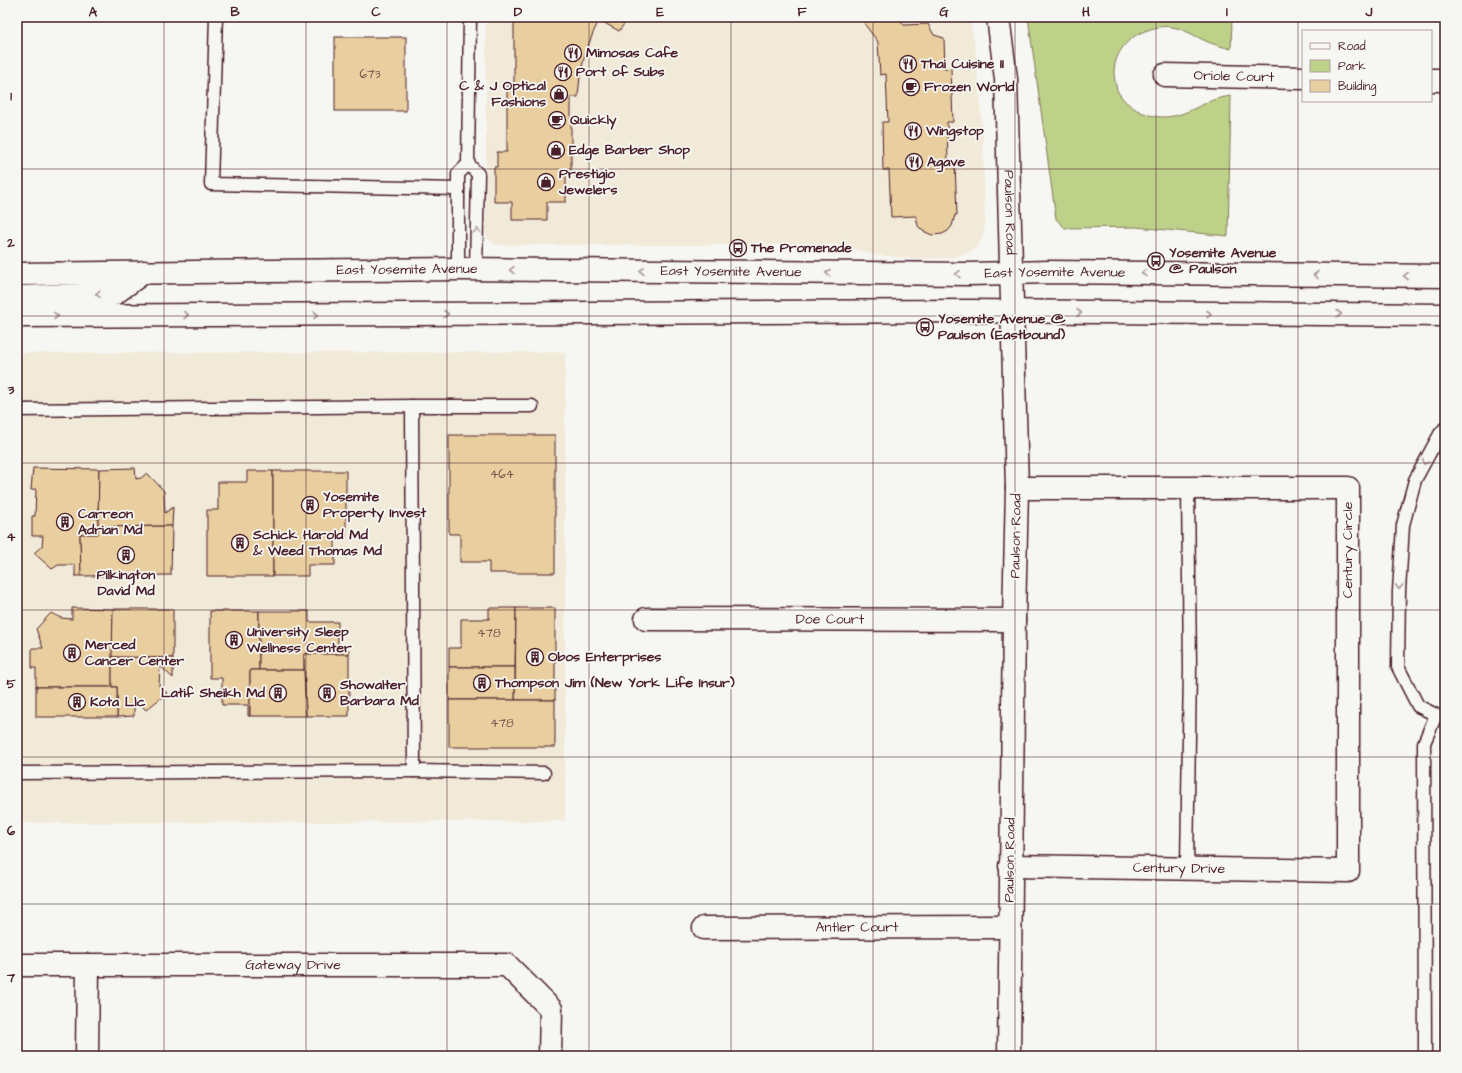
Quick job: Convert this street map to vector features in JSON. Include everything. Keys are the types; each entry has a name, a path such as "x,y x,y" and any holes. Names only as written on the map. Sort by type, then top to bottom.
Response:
{"street":[{"name":"Paulson Road","path":"998,17 1006,79 1012,242 1011,273 1017,488 1010,866 1009,1056"},
{"name":"Oriole Court","path":"1166,75 1302,78"},
{"path":"1432,80 1445,80"},
{"name":"East Yosemite Avenue","path":"17,274 467,269 1011,273 1057,272 1445,276"},
{"path":"17,296 114,294 144,272"},
{"path":"17,316 1012,312 1445,315"},
{"name":"Century Circle","path":"1017,488 1348,488 1348,871"},
{"name":"Doe Court","path":"646,619 1014,620"},
{"name":"Century Drive","path":"1010,866 1348,871"},
{"name":"Antler Court","path":"704,928 1010,927"},
{"name":"Gateway Drive","path":"17,965 507,965 551,1009 550,1056"},
{"path":"87,1056 88,965"}],"lane":[{"path":"216,17 211,184 458,189"},
{"path":"467,269 458,189 458,174 468,164 470,17"},
{"path":"467,269 478,174 468,164"},
{"path":"412,406 414,771"},
{"path":"17,410 532,406"},
{"path":"1425,1056 1424,743 1436,715 1418,706 1398,667 1399,591 1403,526 1415,480 1440,434 1445,428"},
{"path":"1188,488 1190,668 1188,868"},
{"path":"17,773 414,771 544,773"}],"shaded area":[{"path":"486,17 970,17 976,54 983,139 985,225 982,239 976,248 965,254 949,258 920,259 874,255 847,247 832,245 494,244 488,239 486,234"},
{"path":"565,352 565,821 17,823 17,353"}],"green space":[{"path":"1028,17 1232,17 1231,49 1211,43 1177,28 1169,26 1158,27 1138,34 1125,44 1117,57 1114,73 1117,91 1126,102 1136,110 1148,115 1161,117 1175,116 1188,112 1213,100 1231,96 1228,236 1136,227 1065,228 1056,219"}],"building":[{"path":"514,17 629,17 619,31 599,20 593,33 585,54 580,76 578,97 571,97 571,171 566,171 566,202 547,202 547,220 512,220 512,202 494,202 494,167 497,167 497,152 507,152 507,86 514,86"},
{"path":"869,17 898,17 904,25 928,24 934,35 944,38 945,69 951,68 953,122 947,122 948,163 955,163 957,215 955,215 952,226 948,231 942,234 932,235 923,231 918,226 916,216 891,217 889,170 883,170 882,122 888,122 886,74 880,75 878,42 863,22"},
{"path":"335,37 406,37 406,111 335,111"},
{"path":"449,435 555,435 555,573 489,573 489,562 460,562 460,534 449,534"},
{"name":"Carreon Adrian Md","path":"33,468 99,469 98,534 80,534 81,576 75,576 75,565 58,565 52,569 34,553 42,546 43,536 32,536 32,516 35,516 36,489 31,490"},
{"path":"135,468 136,479 141,478 147,473 164,491 165,513 173,507 172,526 98,527 99,469"},
{"name":"Schick Harold Md & Weed Thomas Md","path":"247,471 273,471 273,576 207,576 207,510 218,510 218,482 247,482"},
{"name":"Yosemite Property Invest","path":"273,471 346,471 346,538 335,538 335,565 308,565 308,576 273,576"},
{"name":"Pilkington David Md","path":"172,526 171,575 81,576 80,534 98,534 98,527"},
{"name":"Merced Cancer Center","path":"72,608 113,609 112,687 36,687 36,668 32,668 32,648 43,648 36,629 51,613 61,618 72,619"},
{"path":"489,608 516,608 515,667 449,667 449,648 461,648 461,619 489,619"},
{"name":"Obos Enterprises","path":"516,608 555,608 555,700 515,700"},
{"path":"113,609 173,609 173,658 112,657"},
{"name":"University Sleep Wellness Center","path":"210,611 259,611 259,670 250,670 250,716 248,716 248,705 222,705 222,678 210,678"},
{"path":"259,611 309,611 309,622 338,622 338,650 349,650 349,654 304,654 304,670 259,670"},
{"name":"Showalter Barbara Md","path":"304,654 349,654 349,716 306,716"},
{"path":"112,657 173,658 173,678 160,666 159,686 167,693 146,710 141,705 134,705 134,716 117,717 117,687 112,687"},
{"name":"Thompson Jim (New York Life Insur)","path":"449,667 515,667 515,700 449,700"},
{"name":"Latif Sheikh Md","path":"250,670 304,670 306,716 250,716"},
{"name":"Kota Llc","path":"36,687 117,687 117,717 36,717"},
{"path":"449,700 555,700 555,747 449,747"}],"place":[{"name":"Mimosas Cafe","path":"573,53"},
{"name":"Thai Cuisine II","path":"908,64"},
{"name":"Port of Subs","path":"563,72"},
{"name":"Frozen World","path":"911,87"},
{"name":"C & J Optical Fashions","path":"559,94"},
{"name":"Quickly","path":"557,120"},
{"name":"Wingstop","path":"913,131"},
{"name":"Edge Barber Shop","path":"556,150"},
{"name":"Agave","path":"914,162"},
{"name":"Prestigio Jewelers","path":"546,182"},
{"name":"The Promenade","path":"738,248"},
{"name":"Yosemite Avenue @ Paulson","path":"1156,261"},
{"name":"Yosemite Avenue @ Paulson (Eastbound)","path":"925,327"},
{"name":"Yosemite Property Invest","path":"310,505"},
{"name":"Carreon Adrian Md","path":"65,522"},
{"name":"Schick Harold Md & Weed Thomas Md","path":"240,543"},
{"name":"Pilkington David Md","path":"126,555"},
{"name":"University Sleep Wellness Center","path":"234,640"},
{"name":"Merced Cancer Center","path":"72,653"},
{"name":"Obos Enterprises","path":"535,657"},
{"name":"Thompson Jim (New York Life Insur)","path":"482,683"},
{"name":"Latif Sheikh Md","path":"278,693"},
{"name":"Showalter Barbara Md","path":"327,693"},
{"name":"Kota Llc","path":"77,702"}]}
